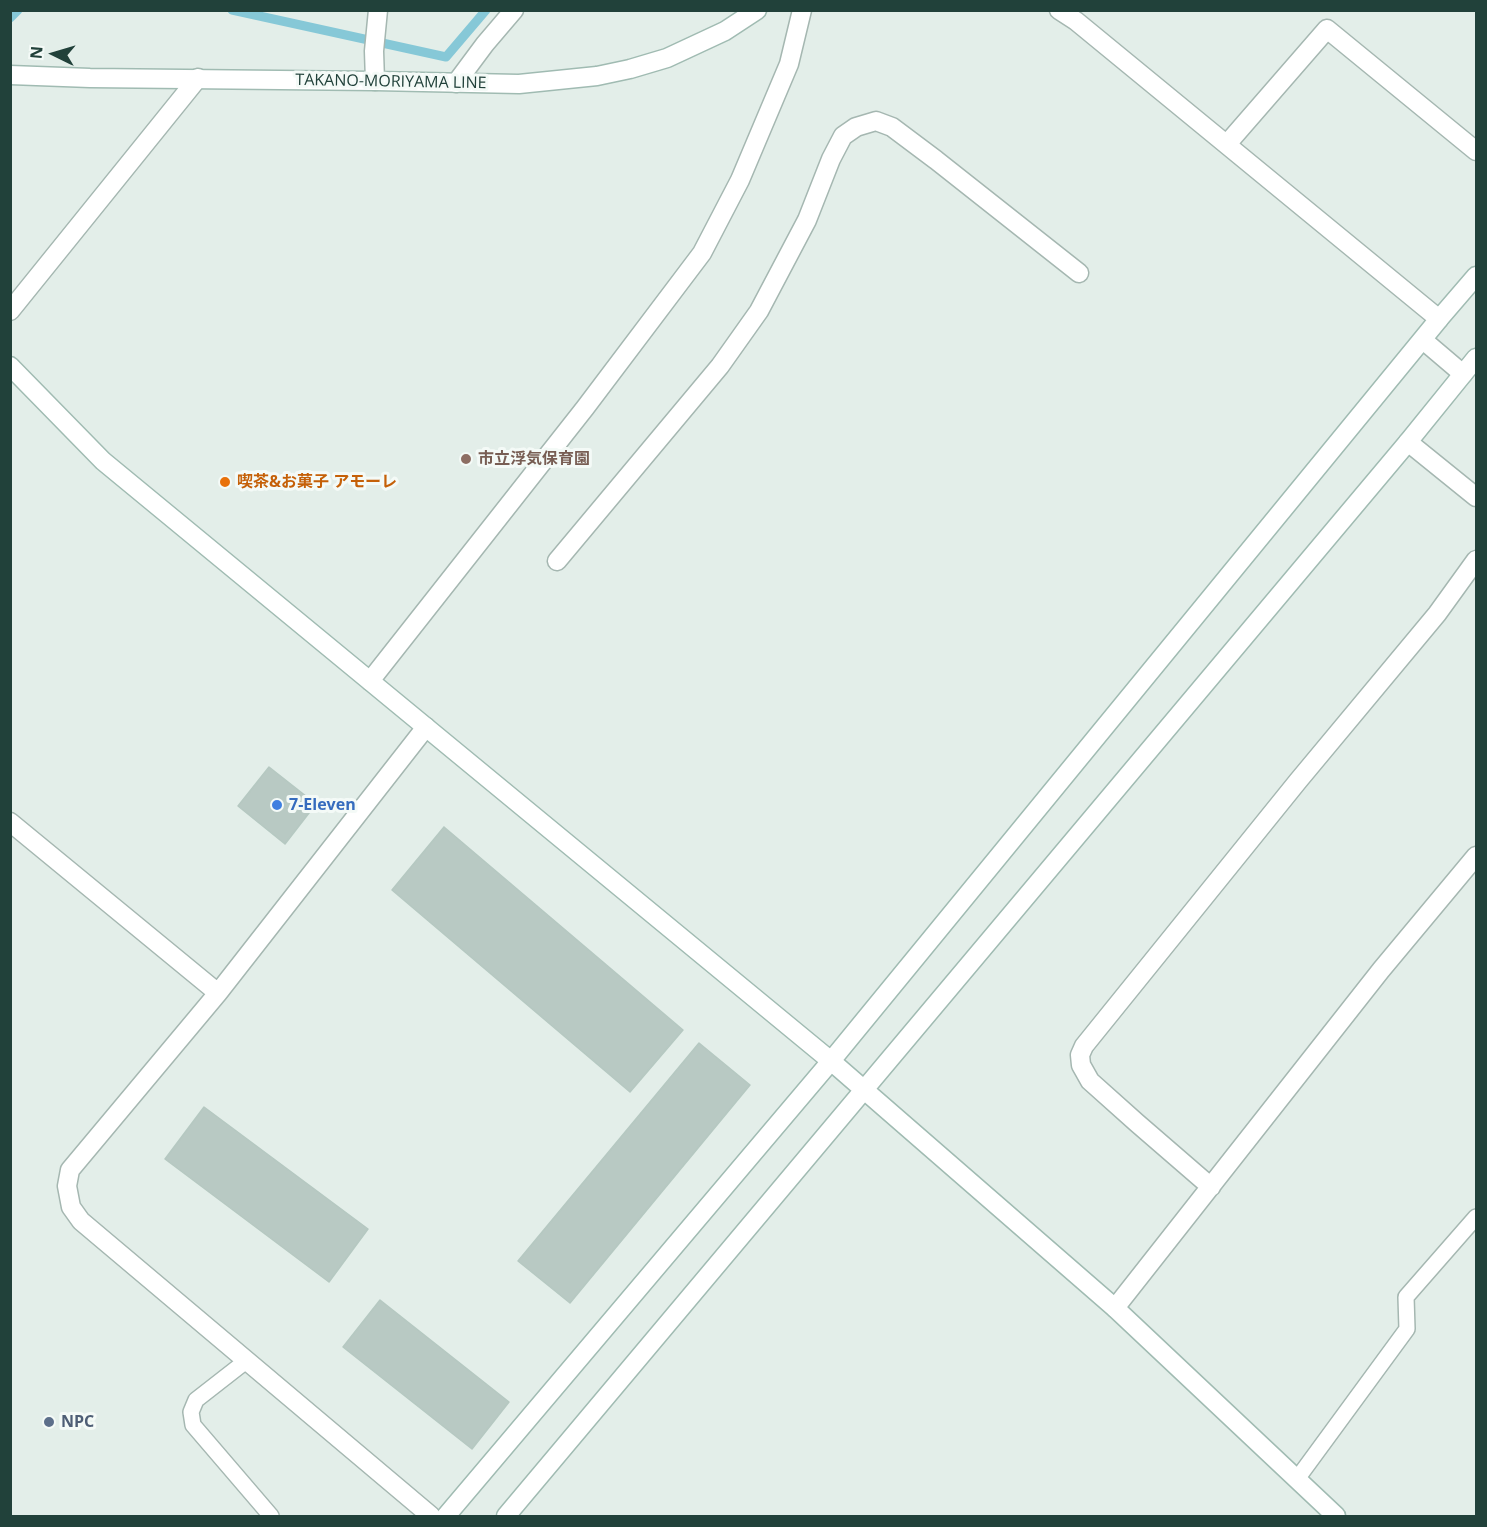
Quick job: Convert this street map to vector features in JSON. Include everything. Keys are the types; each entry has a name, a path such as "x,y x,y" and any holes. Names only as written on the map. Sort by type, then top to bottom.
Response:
{"street":[{"path":"375,81 374,51 378,10"},
{"path":"456,83 514,10"},
{"name":"TAKANO-MORIYAMA LINE","path":"10,75 519,84 597,76 666,58 725,31 757,10"},
{"path":"370,681 585,408 702,254 740,180 789,64 802,10"},
{"path":"1059,10 1080,16 1227,144 1439,319"},
{"path":"1227,144 1327,29 1476,151"},
{"path":"10,311 198,78"},
{"path":"557,561 720,366 759,311 807,220 831,159 843,136 856,127 876,121 892,126 1080,273"},
{"path":"446,1516 831,1061 1476,276"},
{"path":"1423,340 1463,374"},
{"path":"506,1516 1408,442 1476,358"},
{"path":"10,366 103,461 831,1061 1115,1308 1336,1516"},
{"path":"1408,442 1476,497"},
{"path":"1211,1187 1090,1081 1081,1065 1080,1055 1084,1046 1298,781 1437,614 1476,560"},
{"path":"426,727 218,993 70,1170 67,1186 71,1207 81,1221 431,1516"},
{"path":"10,822 218,993"},
{"path":"1115,1308 1381,970 1476,856"}],"lane":[{"path":"1297,1479 1407,1329 1406,1297 1476,1217"},
{"path":"246,1361 196,1400 191,1412 194,1425 272,1516"}],"building":[{"name":"7-Eleven","path":"269,767 316,804 285,844 238,806"},
{"path":"444,827 683,1030 630,1092 392,890"},
{"path":"699,1043 750,1085 570,1303 518,1261"},
{"path":"204,1107 368,1229 329,1282 165,1159"},
{"path":"380,1300 509,1402 472,1449 343,1347"}],"waterway":[{"path":"10,18 18,10"},
{"path":"232,10 446,57 486,10"}],"place":[{"name":"市立浮気保育園","path":"466,459"},
{"name":"喫茶&お菓子 アモーレ","path":"225,482"},
{"name":"7-Eleven","path":"277,805"},
{"name":"NPC","path":"49,1422"}]}
